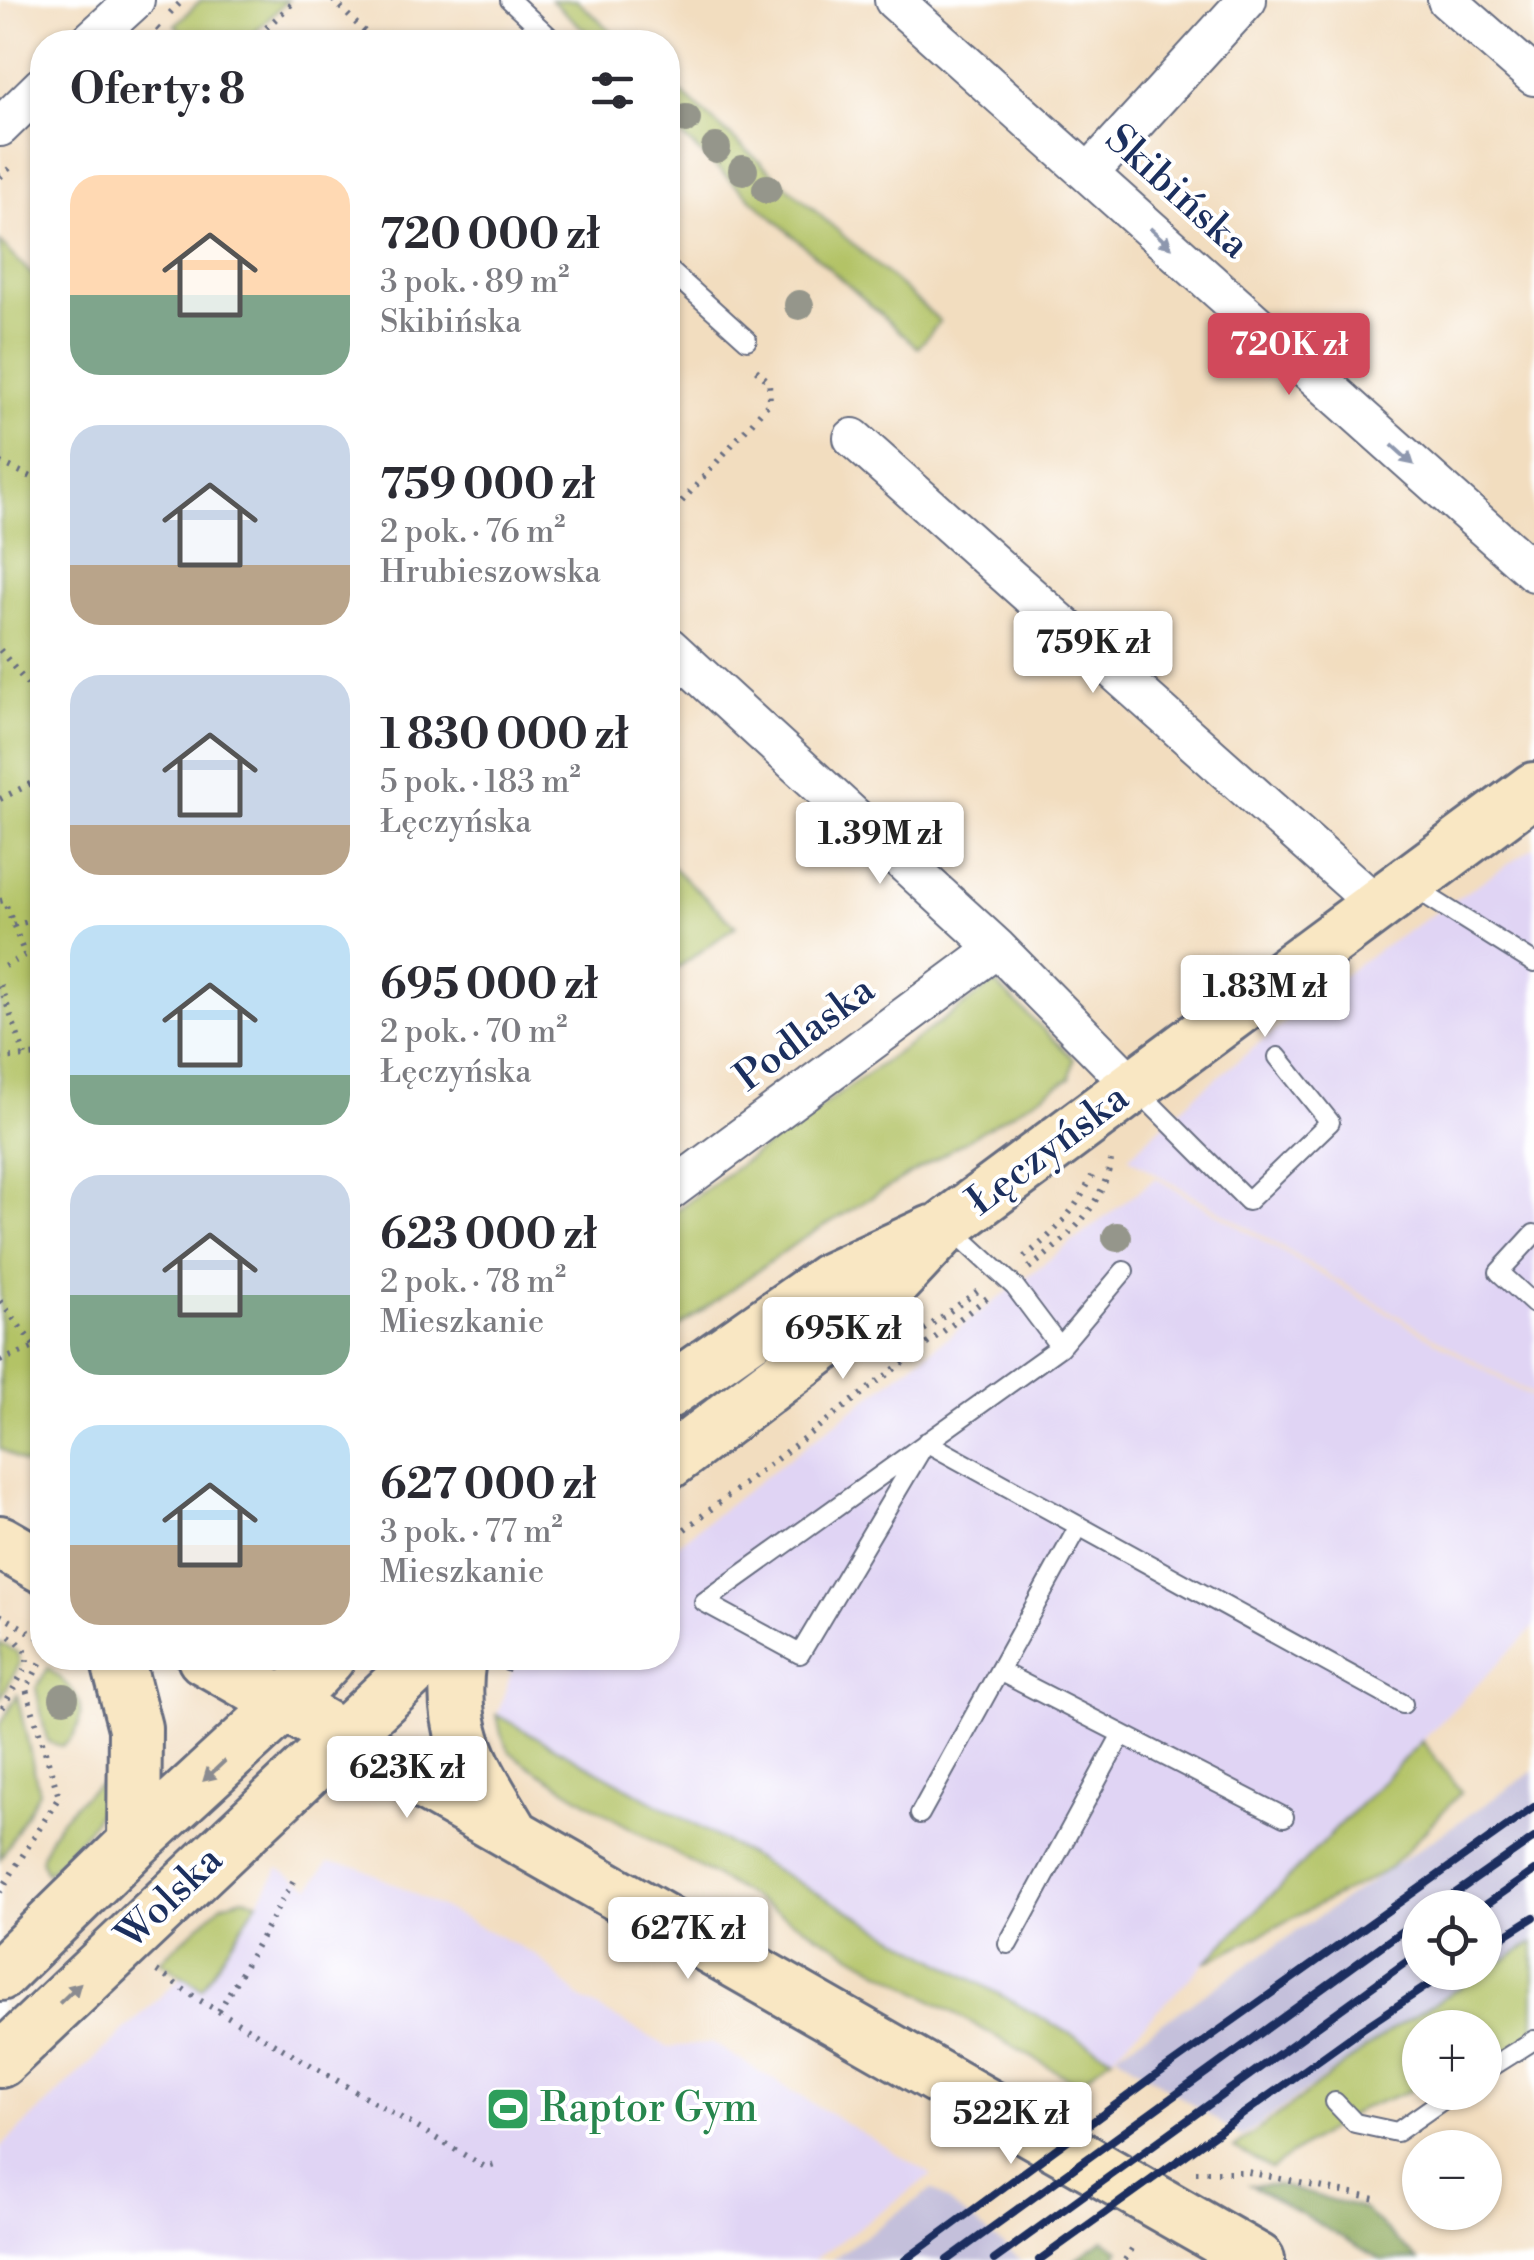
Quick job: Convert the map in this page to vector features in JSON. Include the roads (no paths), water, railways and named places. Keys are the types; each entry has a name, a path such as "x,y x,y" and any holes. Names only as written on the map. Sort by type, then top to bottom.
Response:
{"street":[{"path":"102,30 135,0"},
{"name":"Skibińska","path":"894,0 1534,572"},
{"path":"1089,173 1247,0"},
{"path":"1447,0 1534,76"},
{"path":"0,127 30,98"},
{"path":"853,438 1395,892"},
{"path":"680,657 996,948 1133,1086"},
{"name":"Łęczyńska","path":"680,1454 864,1314 948,1225 1534,789"},
{"name":"Podlaska","path":"680,1183 996,948"},
{"name":"Łęczyńska","path":"680,1384 828,1280 948,1225"},
{"path":"0,1542 30,1559"},
{"path":"120,1670 135,1728 134,1844"},
{"path":"225,1670 1258,2260"},
{"path":"284,1704 317,1670"},
{"path":"342,1736 413,1670"},
{"path":"458,1670 455,1707 460,1735 512,1834"},
{"name":"Wolska","path":"0,1974 284,1704"},
{"name":"Wolska","path":"0,2061 342,1736"}],"lane":[{"path":"510,0 543,30"},
{"path":"680,279 747,340"},
{"path":"1395,892 1432,900 1534,963"},
{"path":"1133,1086 1248,1200 1330,1122 1278,1057"},
{"path":"948,1225 1009,1282 1060,1347"},
{"path":"1534,1234 1499,1272 1534,1304"},
{"path":"926,1442 800,1654 704,1602 926,1442 1060,1347 1124,1271"},
{"path":"926,1442 1404,1704"},
{"path":"920,1814 1079,1526"},
{"path":"1000,1670 1284,1817"},
{"path":"1008,1944 1122,1734"},
{"path":"1502,2060 1534,2040"},
{"path":"1335,2102 1354,2123 1397,2132 1428,2110"}],"railway":[{"path":"905,2260 1152,2078 1534,1807"},
{"path":"1460,1890 1534,1838"},
{"path":"1502,1893 1534,1871"},
{"path":"1502,1937 1534,1917"},
{"path":"947,2260 1402,1931"},
{"path":"994,2260 1402,1965"},
{"path":"1039,2260 1421,1990"}],"place":[{"name":"Raptor Gym","path":"508,2109"}]}
